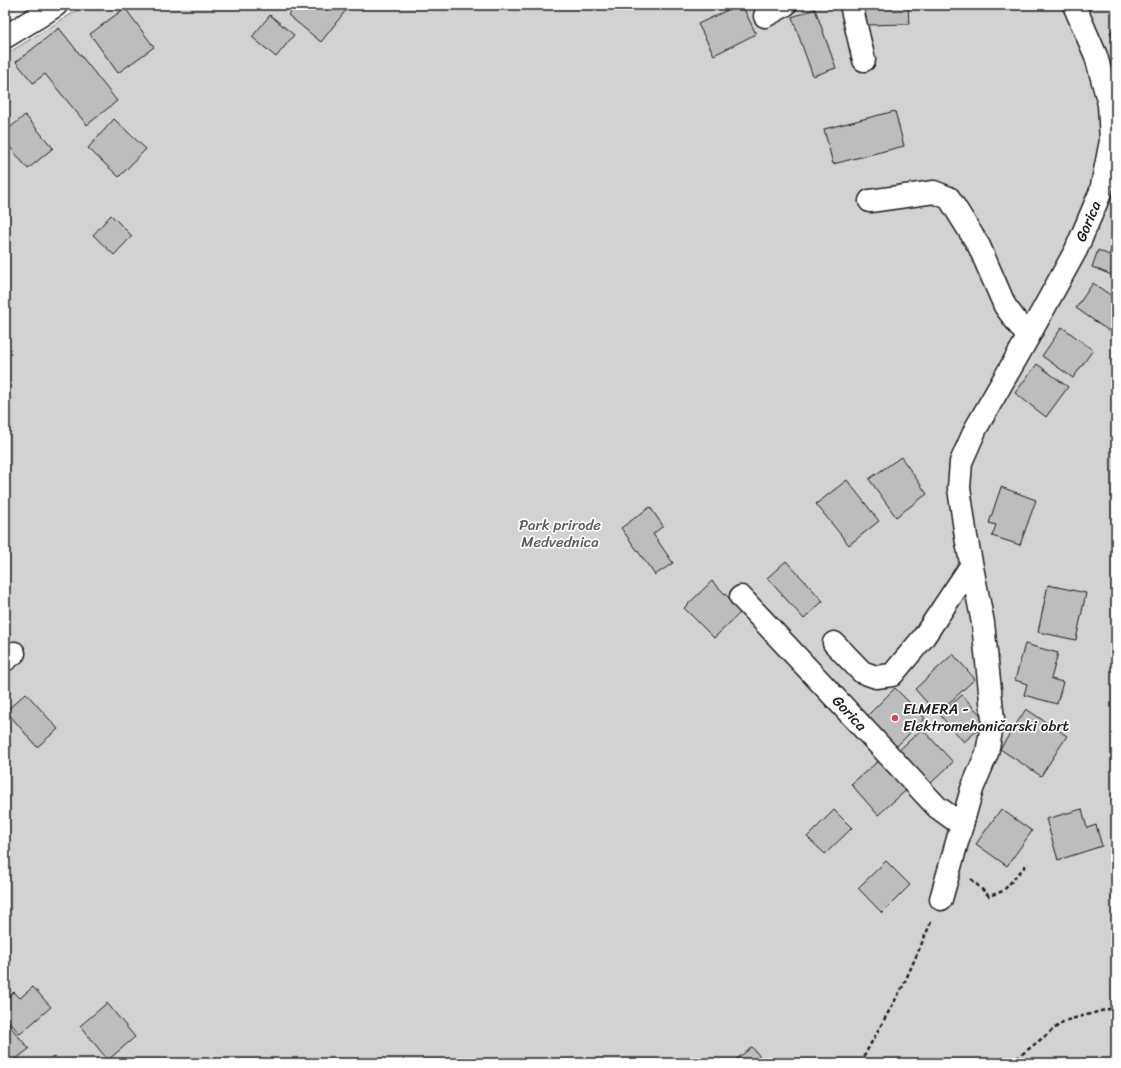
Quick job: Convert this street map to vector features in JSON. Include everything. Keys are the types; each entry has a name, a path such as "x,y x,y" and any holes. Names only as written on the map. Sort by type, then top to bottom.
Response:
{"street":[{"path":"5,37 56,5"},
{"path":"765,16 785,5"},
{"path":"851,5 864,60"},
{"name":"Gorica","path":"941,899 972,789 987,753 993,720 983,623 971,566 959,488 961,462 976,428 1076,250 1100,191 1111,141 1109,104 1096,56 1074,5"},
{"path":"870,201 934,192 949,198 979,246 1006,306 1028,337"},
{"path":"834,643 862,672 876,677 892,676 923,638 971,566"},
{"name":"Gorica","path":"741,597 936,807 962,824"}],"path":[{"path":"951,861 989,896 1004,891 1028,863"},
{"path":"860,1063 903,986 941,899"},
{"path":"1011,1063 1064,1021 1116,1007"}],"green space":[{"name":"Park prirode Medvednica","path":"86,5 1116,5 1116,1063 5,1063 5,55"}],"building":[{"path":"296,5 350,5 321,42 288,15"},
{"path":"738,5 742,5 756,34 714,55 698,24"},
{"path":"864,5 908,5 909,24 865,25"},
{"path":"125,8 154,47 118,73 90,34"},
{"path":"815,9 836,68 813,76 792,17"},
{"path":"270,15 294,35 276,57 252,37"},
{"path":"59,28 117,101 87,125 45,74 33,83 16,62"},
{"path":"1116,30 1116,45 1110,32"},
{"path":"895,111 904,146 833,164 824,129"},
{"path":"25,115 53,148 28,169 5,141 5,132"},
{"path":"114,119 146,149 119,177 88,148"},
{"path":"111,215 132,236 114,255 93,235"},
{"path":"1116,237 1116,272 1114,276 1092,267 1098,250 1109,255"},
{"path":"1093,283 1116,299 1116,322 1109,331 1076,308"},
{"path":"1062,327 1093,350 1073,378 1042,356"},
{"path":"1037,364 1068,387 1046,417 1015,393"},
{"path":"901,457 927,494 896,517 869,479"},
{"path":"847,480 879,521 849,545 816,504"},
{"path":"1001,487 1036,500 1020,545 992,536 996,525 989,523"},
{"path":"650,507 663,526 653,534 673,563 655,575 621,528"},
{"path":"786,561 823,601 804,619 767,578"},
{"path":"712,581 742,611 714,638 684,608"},
{"path":"1048,585 1086,593 1076,640 1038,632"},
{"path":"1025,644 1058,653 1051,679 1063,682 1057,704 1024,695 1027,684 1015,680"},
{"path":"953,654 975,679 937,714 915,689"},
{"name":"ELMERA - Elektromehaničarski obrt","path":"895,688 925,718 895,748 865,718"},
{"path":"26,693 58,729 37,747 6,711"},
{"path":"962,695 987,722 964,742 940,715"},
{"path":"1026,709 1067,736 1041,776 1000,749"},
{"path":"922,729 953,762 930,784 898,751"},
{"path":"882,758 909,788 878,815 851,784"},
{"path":"1001,809 1032,831 1007,866 976,844"},
{"path":"1082,809 1087,828 1096,825 1102,846 1058,860 1046,819"},
{"path":"834,810 852,828 825,854 807,837"},
{"path":"886,861 910,885 882,913 858,888"},
{"path":"33,987 51,1007 20,1034 5,1017 5,1000 14,992 20,998"},
{"path":"107,1003 135,1037 108,1060 80,1026"},
{"path":"5,1020 29,1049 12,1062 5,1054"},
{"path":"752,1047 765,1063 733,1062"}],"place":[{"name":"ELMERA - Elektromehaničarski obrt","path":"895,718"}]}
